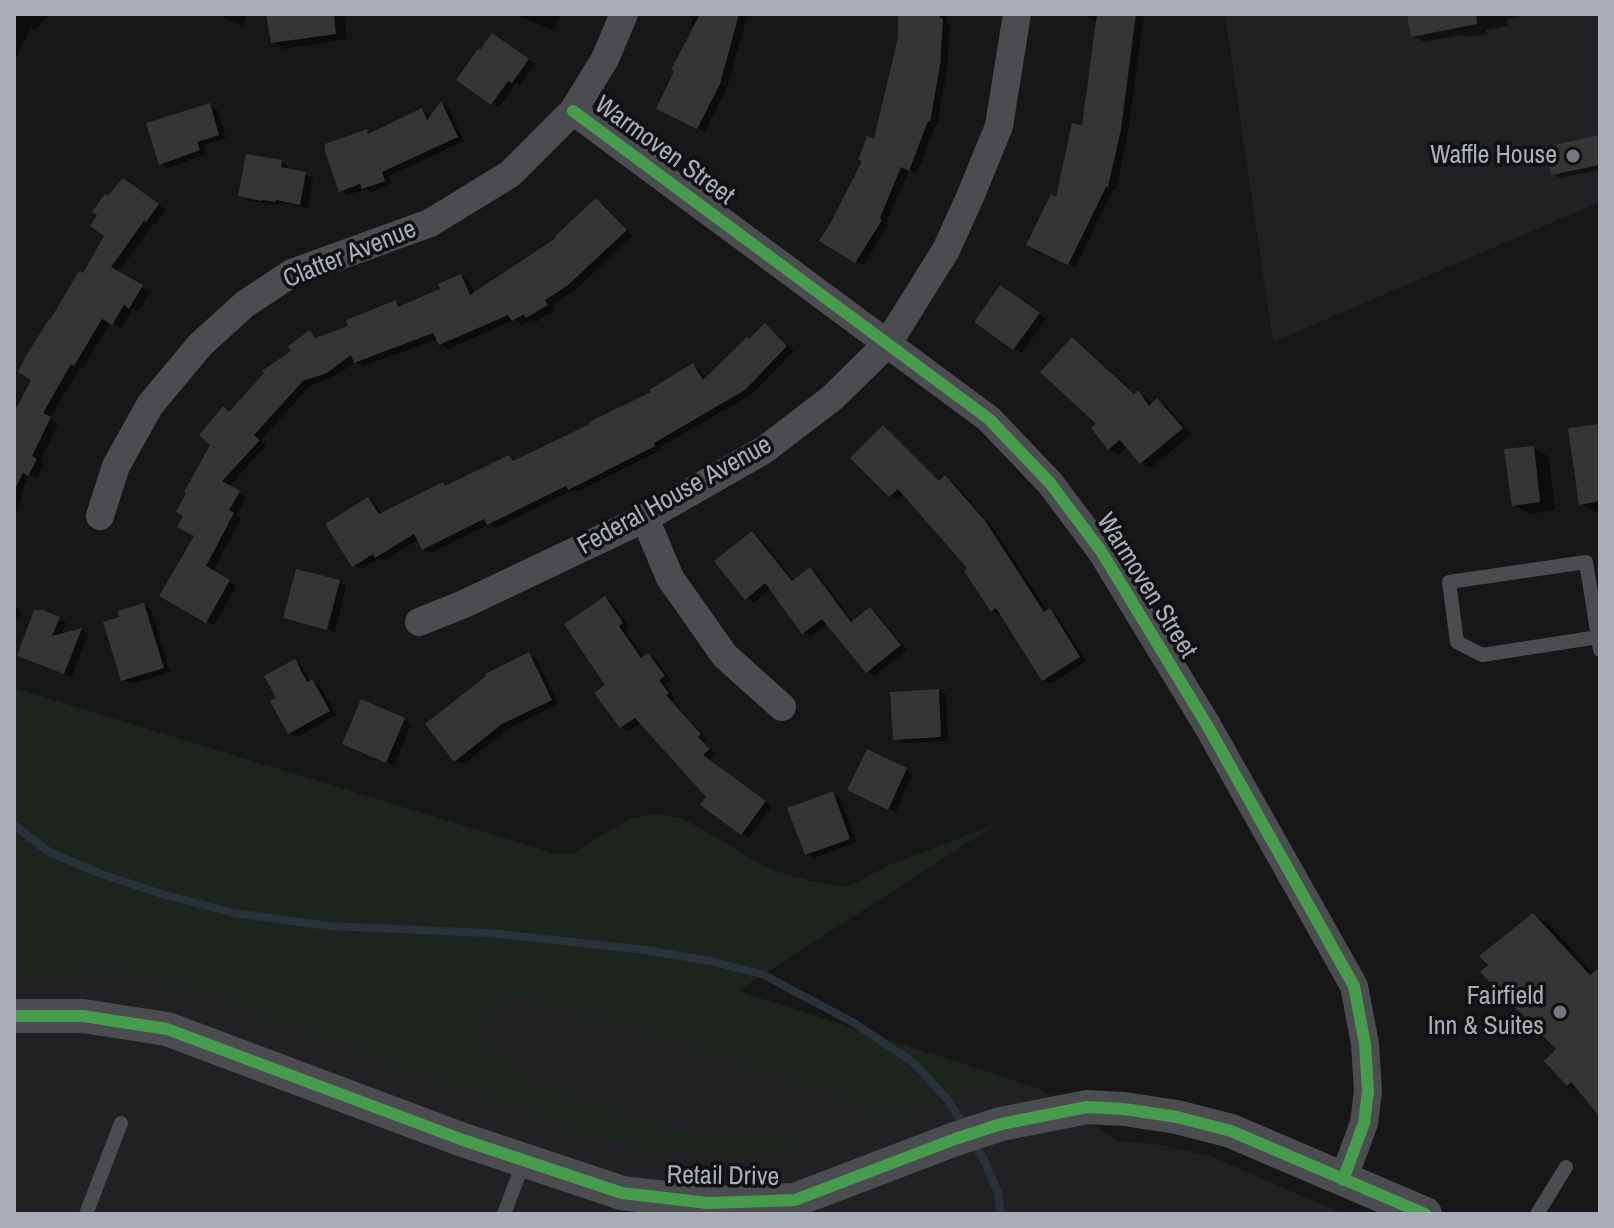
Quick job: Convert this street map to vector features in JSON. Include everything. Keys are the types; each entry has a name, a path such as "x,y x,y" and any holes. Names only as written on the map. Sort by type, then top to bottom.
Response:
{"street":[{"name":"Clatter Avenue","path":"100,516 116,466 150,405 200,345 245,304 292,273 430,223 510,174 573,111 605,59 624,14"},
{"name":"Federal House Avenue","path":"419,622 464,604 645,518 764,450 832,398 888,343 946,250 999,126 1017,14"},
{"name":"Warmoven Street","path":"573,111 989,419 1050,483 1101,551 1207,725 1354,986 1365,1044 1368,1091 1364,1123 1343,1180"},
{"path":"645,518 670,578 725,656 782,707"},
{"name":"Retail Drive","path":"14,1016 83,1016 167,1029 524,1161 622,1193 708,1203 798,1207 955,1139 1001,1124 1087,1107 1177,1117 1231,1131 1425,1214"}],"lane":[{"path":"1586,562 1599,644 1482,655 1457,642 1449,582 1586,562"},
{"path":"86,1214 121,1123"},
{"path":"504,1214 524,1161"},
{"path":"1537,1214 1566,1167"}],"shaded area":[{"path":"1225,14 1600,14 1600,202 1273,342"},
{"path":"14,688 553,853 573,853 629,819 655,814 682,818 771,870 848,887 889,865 995,825 738,991 1013,1080 889,1117 685,1045 540,1002 519,998 496,1005 485,1024 487,1044 531,1080 628,1118 732,1138 779,1129 799,1131 806,1144 749,1158 699,1155 610,1143 195,990 116,970 14,977"},
{"path":"14,750 1043,1090 1117,1141 1162,1145 1210,1156 1344,1214 14,1214"}],"building":[{"path":"266,14 334,14 336,34 271,43"},
{"path":"700,14 739,14 720,84 697,129 656,109 674,71 671,70"},
{"path":"898,14 940,14 943,19 940,66 930,122 909,171 901,167 880,218 882,220 855,263 819,241 862,161 858,160 867,136 874,139 898,37"},
{"path":"1097,14 1136,14 1121,129 1108,187 1068,265 1026,245 1051,194 1056,197 1072,123 1082,125"},
{"path":"1407,14 1476,14 1477,24 1411,37"},
{"path":"492,33 529,59 491,105 456,80"},
{"path":"441,101 458,137 382,172 385,181 362,189 360,184 339,192 325,144 367,129 368,134 422,108 427,120"},
{"path":"210,103 219,135 197,142 200,150 159,165 146,123"},
{"name":"Waffle House","path":"1600,135 1600,165 1551,175 1545,147"},
{"path":"246,154 282,160 281,167 306,172 300,205 238,196"},
{"path":"123,178 159,204 111,267 143,285 129,309 124,305 112,325 102,319 74,366 71,364 43,413 51,417 32,456 37,459 28,476 23,473 14,491 14,413 31,380 18,372 79,271 83,273 104,236 90,226 97,215 92,212 105,194 108,196"},
{"path":"596,198 627,230 567,286 545,300 548,305 526,318 524,314 512,321 508,315 439,345 433,333 354,363 351,355 327,373 303,381 254,435 260,440 222,481 240,491 229,510 234,513 206,566 230,580 206,623 159,596 194,536 177,527 183,516 176,512 210,445 199,435 223,406 229,412 264,373 262,371 291,351 288,346 310,330 315,338 348,326 346,320 396,300 398,307 440,289 438,284 461,274 470,295 556,238"},
{"path":"1000,285 1040,313 1013,350 974,322"},
{"path":"765,323 787,346 745,390 654,443 655,446 568,490 566,486 487,525 484,519 422,550 414,534 375,558 373,554 352,567 325,524 368,497 379,514 443,482 445,486 509,455 513,461 651,392 649,390 693,363 703,380"},
{"path":"1072,337 1134,394 1138,390 1149,406 1157,398 1183,428 1140,464 1120,440 1108,450 1091,428 1096,424 1040,372"},
{"path":"1600,424 1600,501 1579,505 1568,428"},
{"path":"883,425 939,481 945,475 986,522 1044,612 1050,608 1080,657 1042,681 996,608 991,612 964,571 967,568 898,489 889,497 850,458"},
{"path":"1534,446 1540,502 1512,506 1504,449"},
{"path":"752,531 792,581 810,567 851,622 870,607 901,645 866,673 822,619 802,634 765,583 745,600 714,561"},
{"path":"296,569 340,580 327,630 283,618"},
{"path":"605,596 623,623 619,626 641,658 648,653 665,676 659,680 669,693 666,695 701,734 698,737 710,749 703,755 766,801 741,835 700,805 706,797 635,718 620,728 594,693 605,685 564,624"},
{"path":"144,603 164,668 121,681 103,622 119,617 117,611"},
{"path":"34,610 60,617 52,636 82,628 64,674 17,656"},
{"path":"529,652 552,700 502,724 454,762 425,724 485,674"},
{"path":"295,659 307,682 312,679 330,711 288,734 270,701 276,698 264,676"},
{"path":"939,689 941,737 893,740 890,692"},
{"path":"361,699 405,718 386,763 342,744"},
{"path":"867,749 907,768 888,810 847,790"},
{"path":"833,791 850,839 805,855 787,808"},
{"name":"Fairfield Inn & Suites","path":"1533,913 1590,975 1600,967 1600,1117 1571,1082 1567,1086 1544,1061 1556,1049 1480,972 1488,965 1479,956"}],"waterway":[{"path":"14,825 49,852 104,875 235,913 328,926 489,933 645,950 710,961 764,975 854,1023 913,1062 948,1100 964,1126"},
{"path":"973,1141 998,1192 1001,1214"}],"cycle path":[{"path":"573,111 989,419 1050,483 1101,551 1207,725 1354,986 1365,1044 1368,1091 1364,1123 1343,1180"},
{"path":"14,1016 83,1016 167,1029 463,1140 622,1193 708,1203 795,1200 1001,1124 1087,1107 1177,1117 1231,1131 1425,1214"}],"place":[{"name":"Waffle House","path":"1573,156"},
{"name":"Fairfield Inn & Suites","path":"1560,1012"}]}
